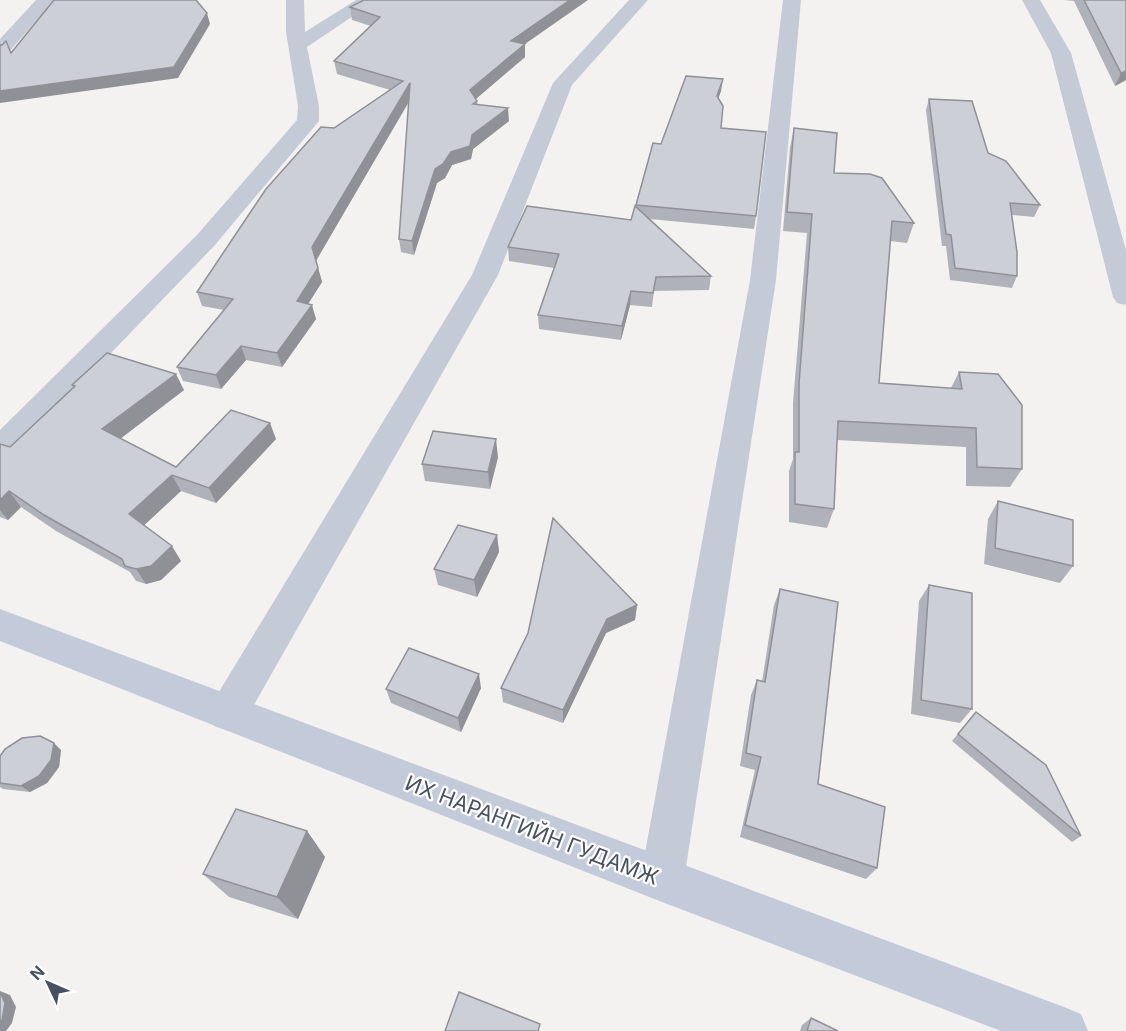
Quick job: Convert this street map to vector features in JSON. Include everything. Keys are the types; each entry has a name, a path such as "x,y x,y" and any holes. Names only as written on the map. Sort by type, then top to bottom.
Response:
{"main road":[{"name":"ИХ НАРАНГИЙН ГУДАМЖ","path":"0,625 662,880 1064,1031"}],"street":[{"path":"0,50 46,0"},
{"path":"0,449 206,240 308,121 310,106 304,88 297,45 295,0"},
{"path":"297,45 368,0"},
{"path":"228,713 485,275 563,83 639,0"},
{"path":"662,880 763,280 792,0"},
{"path":"1031,0 1061,53 1126,297"}],"building":[{"path":"54,0 196,0 207,13 174,67 0,91 0,45 6,41 11,53"},
{"path":"364,0 570,0 511,41 525,44 470,90 477,101 473,104 508,108 472,135 470,146 451,152 443,164 435,169 412,241 399,239 410,83 312,247 318,268 297,301 312,305 277,353 241,346 216,375 177,367 233,299 197,292 266,189 321,127 334,128 403,81 334,61 380,17 350,7"},
{"path":"1084,0 1126,0 1126,71 1121,73"},
{"path":"686,76 723,79 717,96 723,106 721,128 766,132 756,216 636,205 653,143 661,144"},
{"path":"929,99 972,101 988,153 1006,161 1040,205 1010,203 1017,252 1017,276 955,268 951,235 946,234"},
{"path":"794,128 837,133 834,173 870,174 882,178 914,223 892,221 879,383 962,389 959,372 998,374 1022,405 1022,469 977,467 976,428 838,421 834,509 795,504 795,452 799,452 799,384 812,214 787,212"},
{"path":"527,206 631,220 635,206 711,276 656,277 653,293 631,291 622,326 538,315 559,254 508,247"},
{"path":"107,353 176,374 102,429 176,467 231,410 270,423 209,488 172,475 129,514 172,546 151,566 136,569 125,566 122,559 44,515 9,491 0,500 0,444 10,447"},
{"path":"433,431 496,439 488,472 422,464"},
{"path":"998,501 1073,520 1073,566 995,548"},
{"path":"553,518 637,605 607,619 563,710 501,688 528,633"},
{"path":"458,525 497,535 474,580 434,569"},
{"path":"929,585 972,593 972,709 921,700"},
{"path":"780,589 838,602 818,784 885,807 877,868 745,825 761,757 746,753 757,680 765,682"},
{"path":"409,648 479,674 458,718 386,689"},
{"path":"976,712 1046,765 1081,836 958,734"},
{"path":"40,736 54,743 51,760 39,776 21,786 0,783 0,756 5,749 22,738"},
{"path":"236,809 307,831 277,897 203,874"},
{"path":"0,992 5,1003 0,1022"},
{"path":"459,992 540,1024 538,1031 445,1031"},
{"path":"811,1018 838,1031 807,1031"}]}
